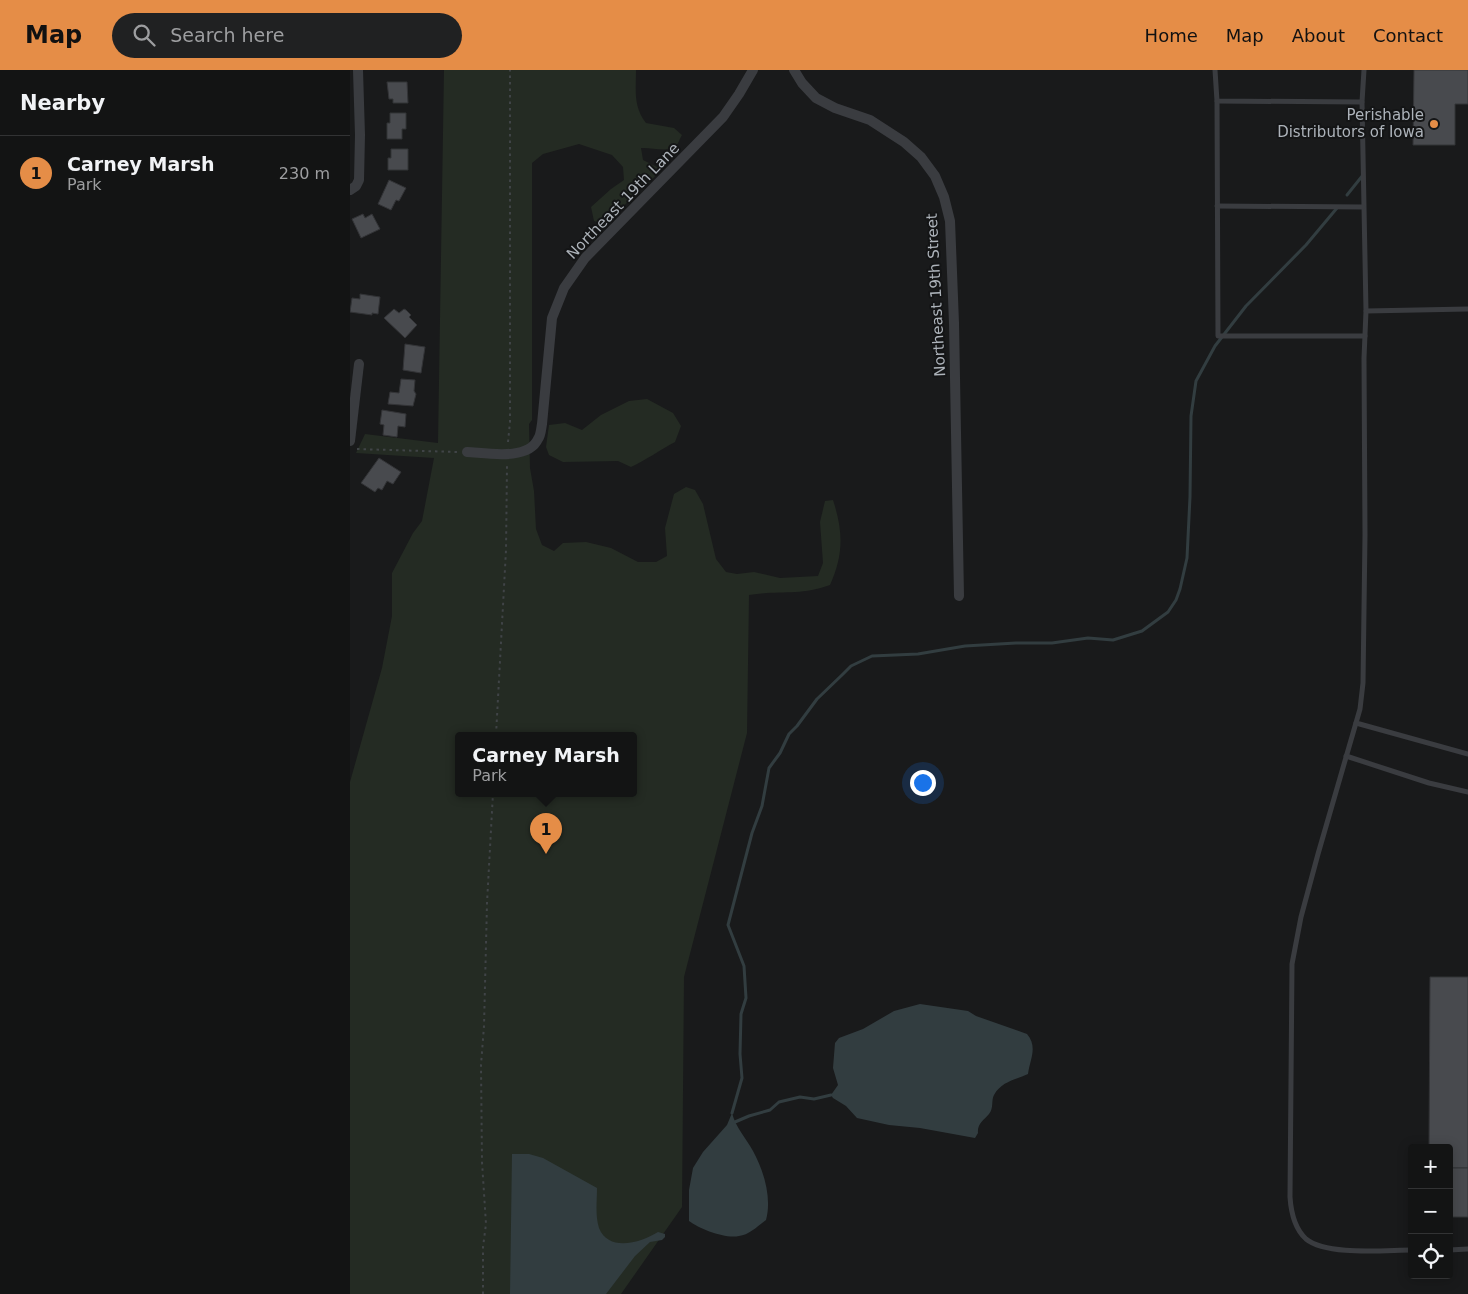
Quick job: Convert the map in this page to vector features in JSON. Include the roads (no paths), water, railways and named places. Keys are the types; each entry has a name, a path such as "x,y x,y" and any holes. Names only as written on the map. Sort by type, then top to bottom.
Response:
{"street":[{"path":"350,190 356,186 359,180 358,70"},
{"name":"Northeast 19th Lane","path":"467,452 517,454 534,446 538,440 542,424 552,318 564,288 585,258 723,117 753,70"},
{"name":"Northeast 19th Street","path":"794,70 816,98 835,108 870,120 904,142 921,157 935,176 944,197 950,221 954,323 959,596"},
{"path":"350,150 356,145 360,135"},
{"path":"351,444 358,364"}],"lane":[{"path":"1215,70 1217,100 1218,336 1365,336"},
{"path":"1364,70 1362,102 1366,311 1363,683 1360,709 1301,917 1292,964 1290,1197 1291,1213 1297,1226 1306,1239 1324,1248 1344,1250 1408,1250"},
{"path":"1217,100 1362,102"},
{"path":"1216,206 1363,207"},
{"path":"1366,311 1468,309"},
{"path":"1356,723 1468,754"},
{"path":"1346,756 1468,792"},
{"path":"1453,1250 1468,1249"}],"waterway":[{"path":"1347,195 1363,175"},
{"path":"732,1113 742,1078 740,1054 741,1014 746,998 744,966 728,925 752,833 762,806 769,768 780,753 789,734 817,699 851,666 872,656 918,654 965,646 1052,643 1088,638 1113,640 1142,631 1168,612 1176,600 1180,589 1187,558 1191,416 1196,381 1215,346 1246,306 1306,245 1337,208"},
{"path":"735,1122 770,1110 779,1102 800,1097 814,1099 831,1095"}],"place":[{"name":"Perishable Distributors of Iowa","path":"1434,124"},
{"name":"Carney Marsh","path":"546,854"}]}
